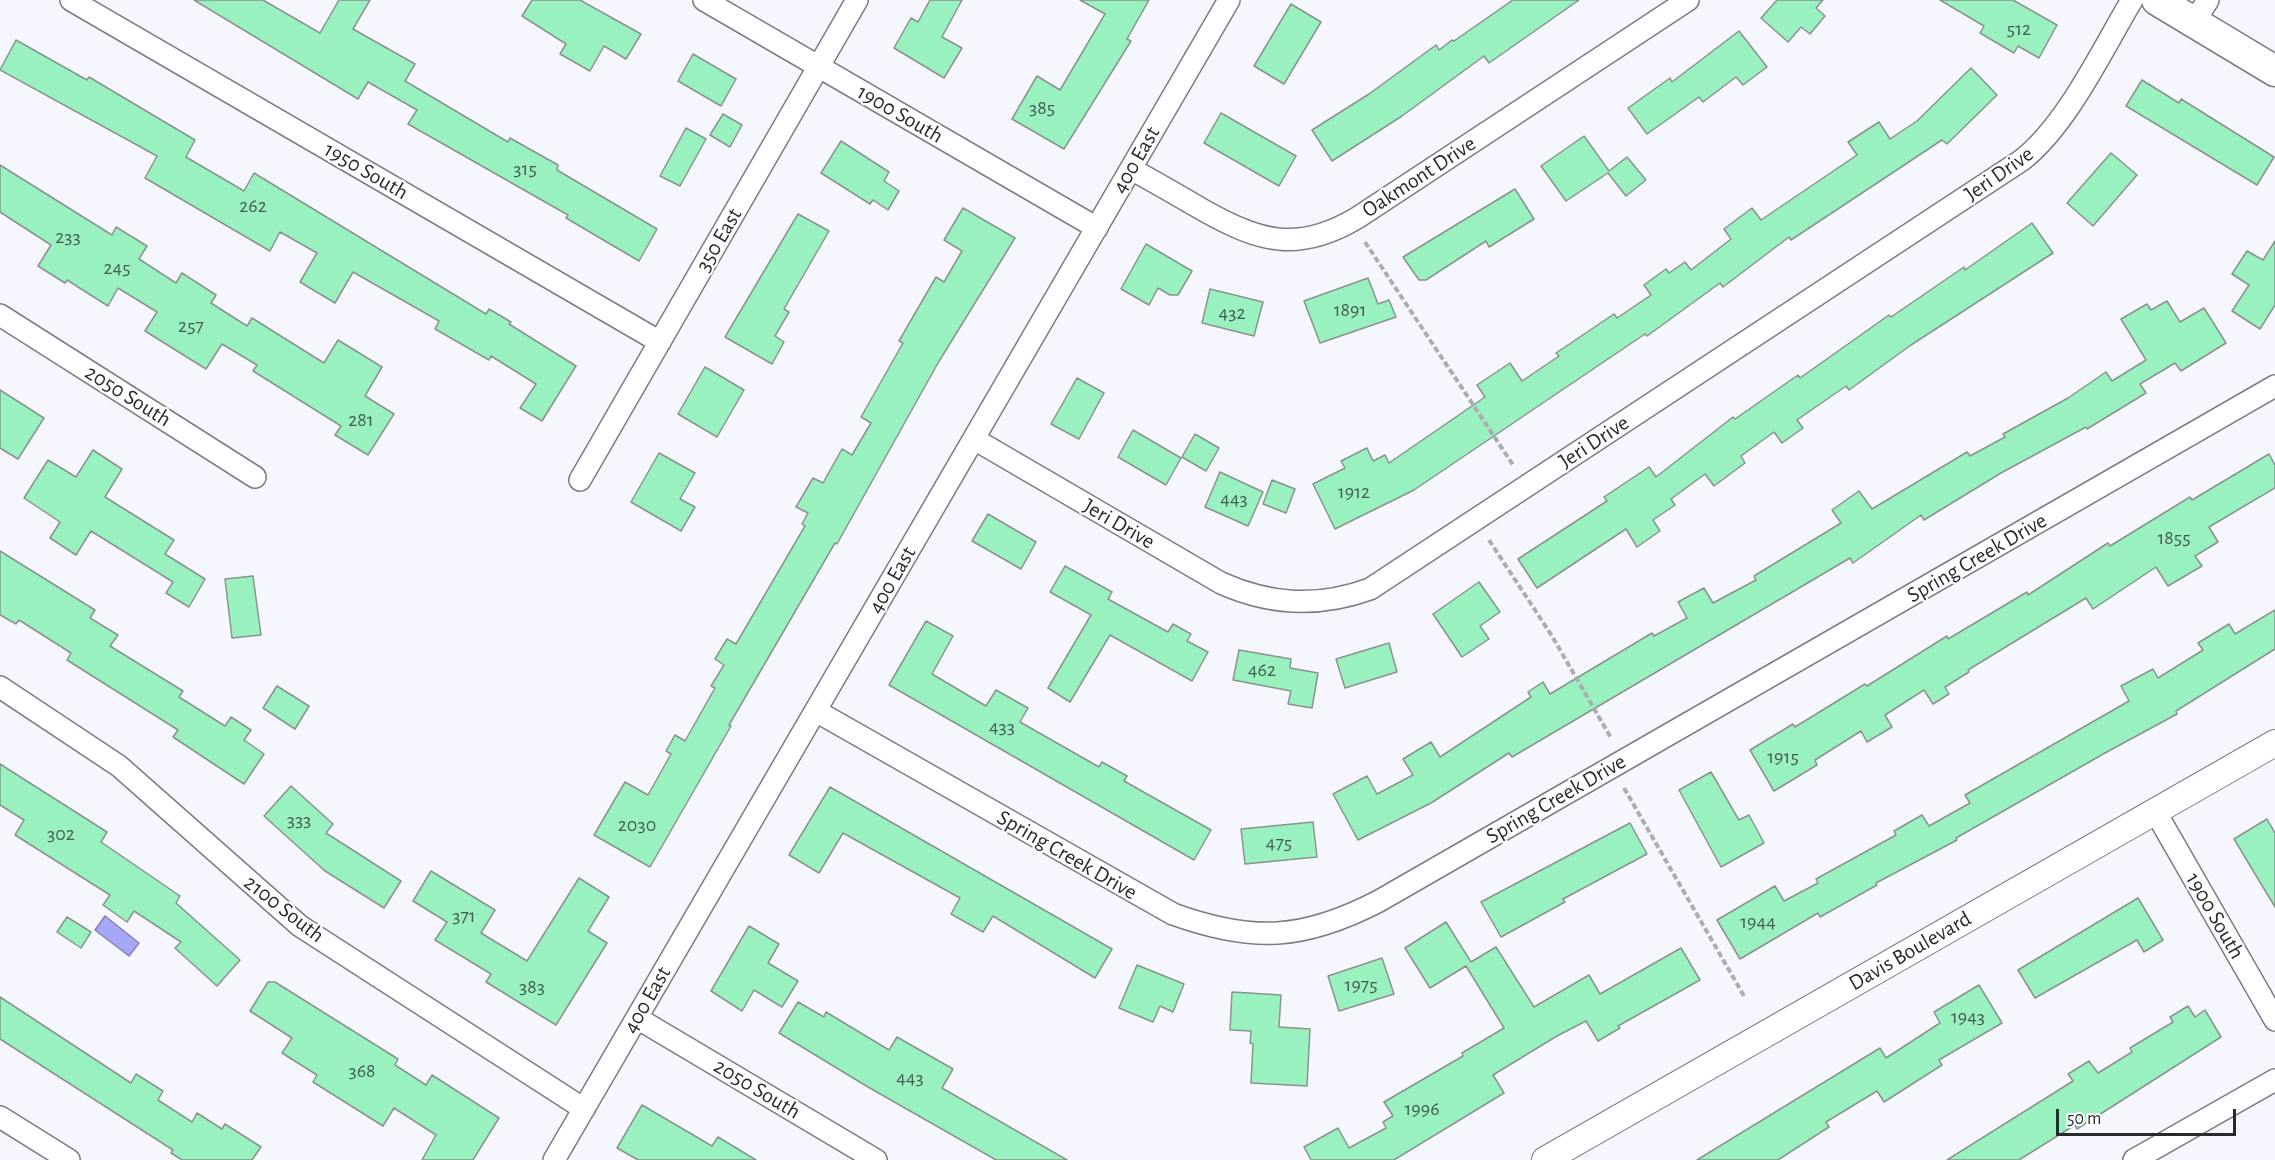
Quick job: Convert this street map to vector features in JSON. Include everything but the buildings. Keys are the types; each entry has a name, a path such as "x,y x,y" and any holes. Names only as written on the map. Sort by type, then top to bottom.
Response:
{"main road":[{"path":"2157,0 2201,11 2275,71"}],"street":[{"name":"1950 South","path":"71,0 660,342"},
{"name":"1900 South","path":"704,0 1097,228"},
{"name":"350 East","path":"580,480 857,0"},
{"name":"400 East","path":"554,1160 1229,0"},
{"name":"Oakmont Drive","path":"1131,169 1251,234 1288,241 1325,235 1357,218 1688,0"},
{"name":"Jeri Drive","path":"974,439 1221,583 1243,593 1291,603 1334,600 1370,589 2022,160 2038,147 2063,115 2132,0"},
{"name":"2050 South","path":"0,315 255,477"},
{"name":"Spring Creek Drive","path":"816,711 1173,914 1204,925 1236,931 1269,934 1298,932 1326,925 1379,901 2275,386"},
{"name":"2100 South","path":"0,687 119,766 300,926 584,1109"},
{"name":"Davis Boulevard","path":"1545,1160 2275,743"},
{"name":"1900 South","path":"2156,811 2275,1020"},
{"name":"2050 South","path":"637,1018 876,1160"},
{"path":"2134,1160 2275,1080"},
{"path":"0,1117 69,1160"}],"path":[{"path":"1365,242 1513,465"},
{"path":"1490,540 1552,636 1611,738"},
{"path":"1624,788 1744,996"}],"water":[{"path":"105,916 139,943 129,956 95,930"}]}
